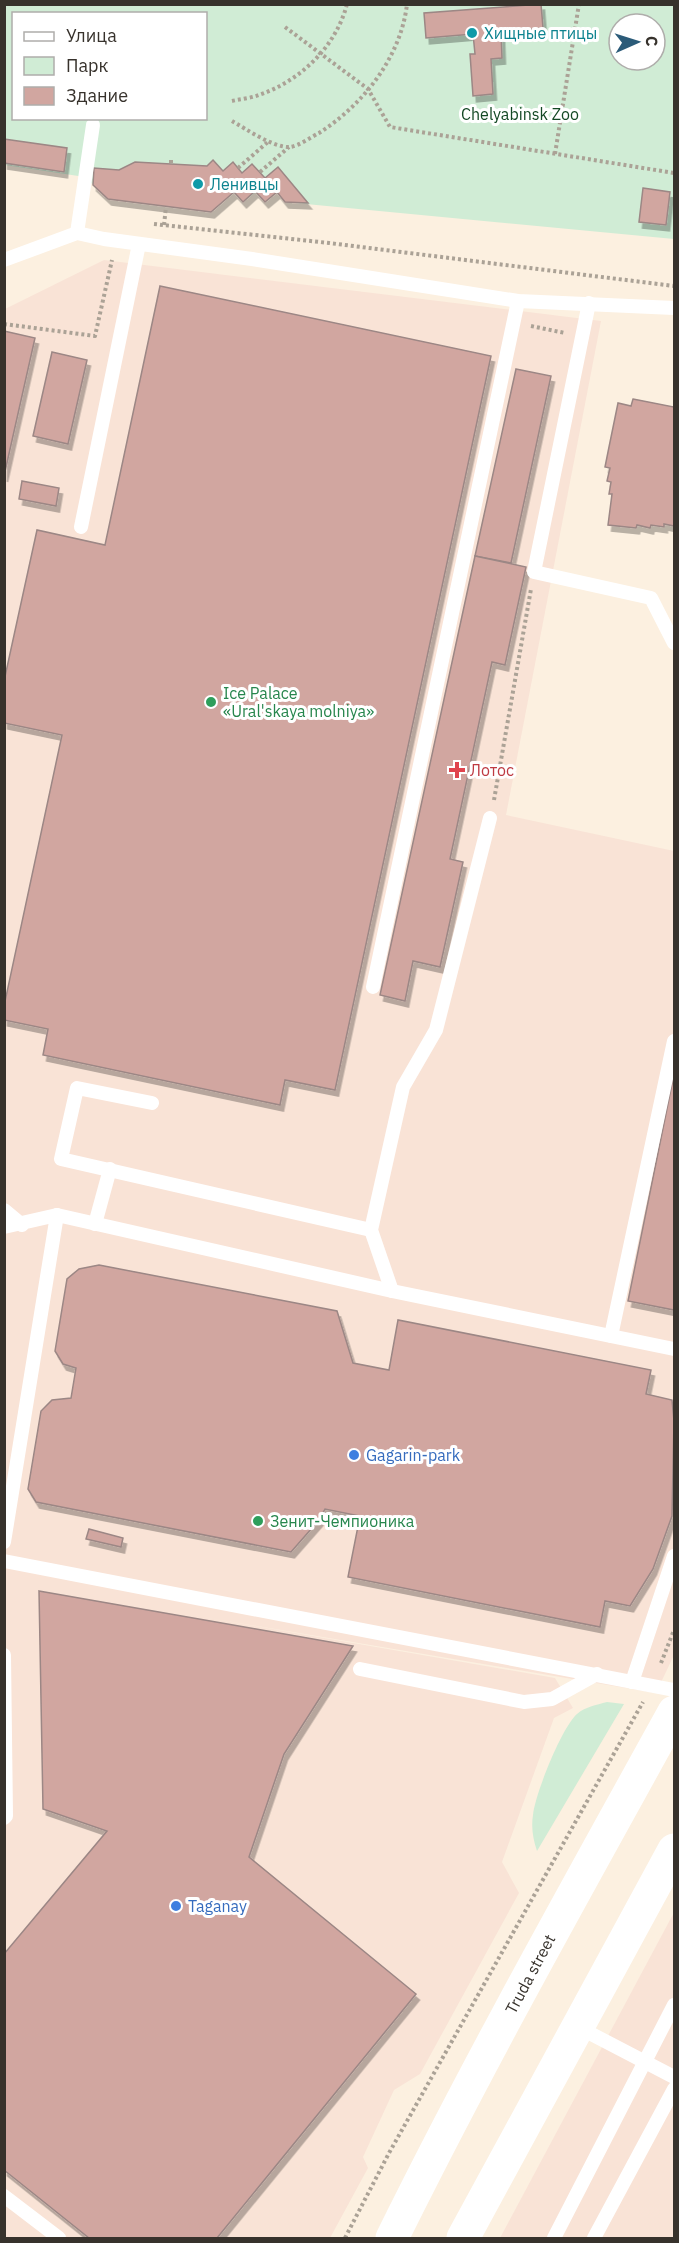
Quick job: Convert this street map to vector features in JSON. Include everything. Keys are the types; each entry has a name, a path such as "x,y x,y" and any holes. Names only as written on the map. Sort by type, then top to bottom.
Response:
{"main road":[{"name":"Truda street","path":"392,2238 429,2163 551,1935 675,1712"},
{"path":"464,2238 578,2027 662,1883 675,1850"}],"lane":[{"path":"77,233 93,125"},
{"path":"4,260 77,233 109,240 252,259 518,301 675,308"},
{"path":"81,527 139,244"},
{"path":"373,987 518,301"},
{"path":"589,303 534,572 651,598 675,643"},
{"path":"392,1291 371,1230 403,1087 436,1030 490,818"},
{"path":"611,1336 675,1041"},
{"path":"152,1103 77,1088 61,1159 371,1230"},
{"path":"95,1224 110,1169"},
{"path":"4,1210 22,1225"},
{"path":"4,1227 22,1225 57,1215 392,1291 675,1349"},
{"path":"4,1542 57,1215"},
{"path":"632,1682 675,1556"},
{"path":"4,1561 675,1690"},
{"path":"4,1655 6,1815 4,1818"},
{"path":"360,1669 524,1702 552,1699 597,1674"},
{"path":"554,2238 675,2005"},
{"path":"578,2027 675,2077"},
{"path":"594,2238 675,2089"},
{"path":"4,2196 59,2238"}],"path":[{"path":"232,101 279,87 303,71 321,54 336,31 347,4"},
{"path":"260,172 290,147 338,120 368,89 380,73 395,45 406,15 407,4"},
{"path":"555,154 579,4"},
{"path":"285,27 368,89 390,127 675,173"},
{"path":"232,121 269,141 290,147"},
{"path":"238,168 269,141"},
{"path":"164,225 166,207"},
{"path":"144,222 675,286"},
{"path":"4,324 95,336 113,255 109,240"},
{"path":"490,818 534,572"},
{"path":"345,2238 389,2153 652,1685 675,1630"}],"shaded area":[{"path":"104,260 601,321 506,815 674,851 674,1655 656,1693 197,1616 555,1678 573,1708 554,1718 502,1862 519,1893 420,2074 394,2090 363,2157 368,2168 330,2238 5,2238 5,309"},
{"path":"674,1913 674,2238 500,2238 671,1918"}],"green space":[{"name":"Chelyabinsk Zoo","path":"5,5 674,5 674,239 285,202 277,192 265,202 256,192 243,202 234,192 211,212 108,199 85,177 5,165"},
{"path":"607,1702 624,1704 537,1851 533,1838 532,1820 544,1777 557,1746 577,1714 587,1708"}],"building":[{"path":"541,4 543,28 501,32 502,58 491,59 493,94 473,96 470,54 475,54 473,34 426,38 424,13"},
{"path":"4,139 67,148 64,172 4,163"},
{"path":"213,160 223,171 233,162 242,173 252,164 265,178 278,167 308,203 285,202 277,192 265,202 255,191 243,202 234,192 211,212 108,199 93,185 94,168 119,170 135,162 207,166"},
{"path":"643,188 670,192 666,225 639,222"},
{"name":"Ice Palace «Ural'skaya molniya»","path":"160,286 491,356 335,1090 285,1080 280,1105 43,1055 48,1029 4,1020 4,1006 62,735 4,723 4,681 37,530 105,545"},
{"path":"4,331 35,338 4,476"},
{"path":"52,352 87,360 68,444 33,436"},
{"path":"516,369 551,376 511,563 475,556"},
{"path":"633,399 674,407 674,526 651,525 650,528 637,525 636,528 608,525 612,494 609,494 611,482 607,481 610,468 605,467 618,403 631,406"},
{"path":"22,481 59,488 56,506 19,499"},
{"path":"475,556 526,567 505,665 492,662 450,859 463,862 440,967 413,961 405,1001 380,995"},
{"path":"674,1074 674,1310 628,1301"},
{"name":"Gagarin-park","path":"99,1265 337,1311 353,1363 389,1370 398,1320 651,1370 646,1394 672,1400 674,1421 672,1516 653,1569 630,1606 605,1601 600,1627 348,1577 360,1516 325,1509 319,1520 291,1552 36,1502 28,1489 41,1411 52,1400 71,1398 76,1368 63,1364 55,1351 67,1279 79,1269"},
{"path":"89,1529 123,1538 121,1547 86,1539"},
{"name":"Taganay","path":"39,1591 353,1646 284,1754 249,1857 416,1994 217,2238 89,2238 4,2170 4,1954 107,1831 43,1809"}],"place":[{"name":"Хищные птицы","path":"472,33"},
{"name":"Ленивцы","path":"198,184"},
{"name":"Ice Palace «Ural'skaya molniya»","path":"211,702"},
{"name":"Лотос","path":"457,770"},
{"name":"Gagarin-park","path":"354,1455"},
{"name":"Зенит-Чемпионика","path":"258,1521"},
{"name":"Taganay","path":"176,1906"}]}
